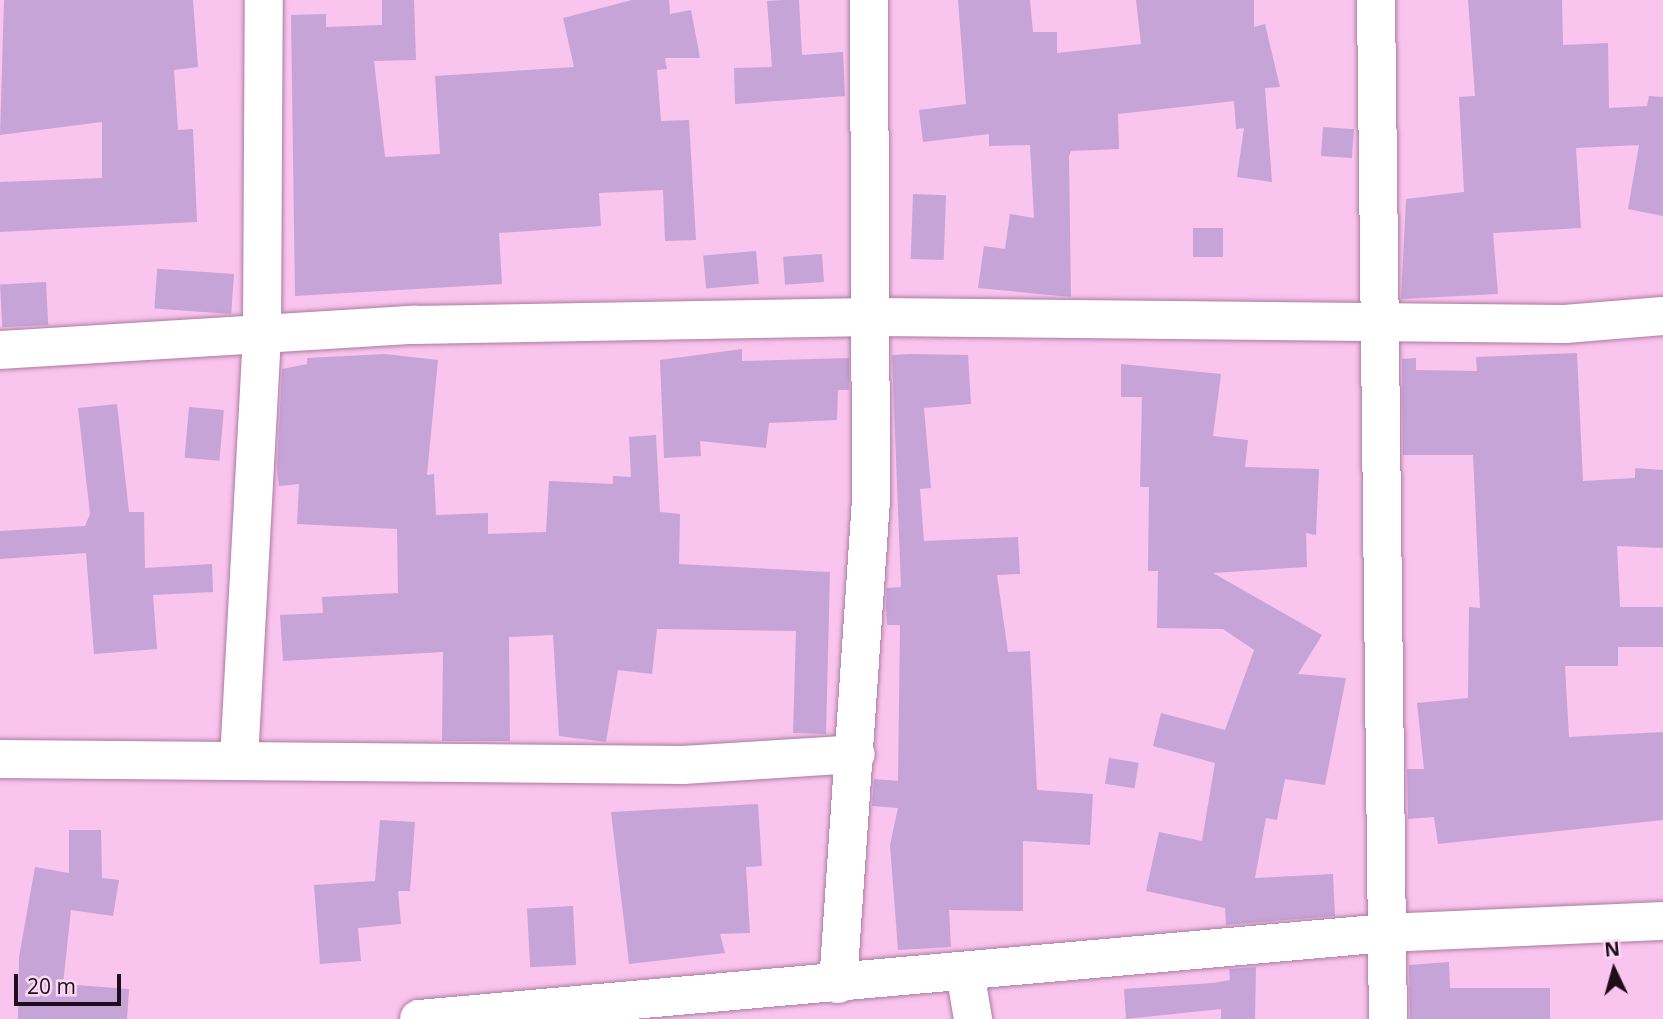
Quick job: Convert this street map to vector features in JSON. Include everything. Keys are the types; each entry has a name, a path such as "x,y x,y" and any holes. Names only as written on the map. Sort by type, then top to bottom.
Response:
{"street":[{"path":"239,760 262,335 264,0"},
{"path":"838,984 856,754 871,500 869,0"},
{"path":"1376,0 1388,1019"},
{"path":"0,350 414,325 871,317 1381,325 1663,316"},
{"path":"0,759 683,765 856,754"},
{"path":"419,1019 838,984 1387,933 1663,921"},
{"path":"965,972 973,1019"}],"building":[{"path":"4,0 193,0 198,67 174,70 178,130 193,129 197,222 0,232 0,182 102,178 102,122 0,135"},
{"path":"382,0 414,0 416,60 374,61 385,157 440,154 435,76 574,67 563,18 632,0 669,0 670,14 691,10 700,58 665,58 667,69 657,70 661,121 689,120 696,240 665,241 663,190 599,193 601,226 499,233 502,284 295,296 291,15 326,14 326,27 382,25"},
{"path":"799,0 802,55 843,52 845,96 735,104 734,68 772,67 767,1"},
{"path":"958,0 1030,0 1033,32 1057,32 1057,53 1141,44 1136,0 1254,0 1254,27 1265,24 1280,87 1265,88 1272,182 1237,177 1244,128 1236,129 1234,101 1118,114 1119,149 1071,151 1069,156 1071,297 978,288 984,246 1005,249 1010,214 1034,218 1030,145 989,146 989,134 923,142 919,110 966,104"},
{"path":"1468,0 1562,0 1563,45 1608,43 1609,108 1647,106 1649,96 1663,97 1663,216 1628,209 1639,145 1576,148 1581,228 1493,233 1498,294 1401,299 1406,199 1464,192 1459,97 1475,96"},
{"path":"1323,127 1354,129 1352,158 1321,156"},
{"path":"913,194 946,195 944,260 911,259"},
{"path":"1193,228 1223,228 1223,257 1193,257"},
{"path":"756,251 759,284 706,288 703,256"},
{"path":"822,254 824,282 785,285 783,257"},
{"path":"157,269 234,274 231,314 154,309"},
{"path":"46,282 48,325 2,327 0,284"},
{"path":"742,349 742,361 849,358 849,390 838,390 837,420 769,423 766,448 700,441 701,456 664,458 660,360"},
{"path":"1577,353 1583,481 1635,478 1635,468 1663,470 1663,548 1617,546 1620,607 1663,607 1663,647 1618,647 1618,666 1565,666 1569,737 1663,732 1663,820 1438,844 1434,817 1408,819 1407,769 1424,769 1417,703 1468,698 1469,607 1480,608 1473,455 1403,455 1402,359 1416,358 1416,370 1477,371 1476,357"},
{"path":"385,354 438,360 427,475 434,474 436,515 488,513 488,534 546,532 549,481 613,484 613,476 631,477 629,437 656,435 660,512 680,514 679,564 830,572 826,734 793,733 796,631 657,629 652,674 618,670 606,742 559,736 553,635 509,637 510,741 442,741 443,652 283,661 280,615 323,613 322,597 398,593 397,529 297,524 299,484 279,486 277,468 282,369 307,364 307,358"},
{"path":"892,355 968,355 971,404 924,408 931,488 920,489 924,541 1018,537 1020,574 997,575 1008,652 1030,651 1037,790 1093,794 1090,845 1023,841 1023,911 949,910 951,947 898,950 890,845 898,808 872,806 874,779 898,781 900,625 887,625 886,606 887,588 901,587"},
{"path":"1121,364 1221,374 1213,436 1248,440 1245,467 1319,469 1316,535 1306,533 1307,567 1213,573 1322,635 1298,674 1346,678 1325,785 1285,779 1277,820 1266,818 1255,878 1333,874 1335,916 1226,925 1225,908 1146,891 1159,832 1202,841 1215,763 1153,746 1161,713 1225,730 1254,650 1223,629 1157,628 1158,571 1148,571 1149,487 1140,487 1142,397 1121,397"},
{"path":"117,404 129,512 144,512 145,568 212,564 213,592 153,595 157,649 94,654 86,553 0,559 0,531 85,526 90,514 78,408"},
{"path":"189,407 224,410 219,461 185,458"},
{"path":"1109,758 1139,763 1135,788 1105,784"},
{"path":"758,804 762,866 746,867 750,933 720,934 725,953 629,964 611,812"},
{"path":"380,820 415,822 410,891 398,891 401,924 358,928 361,961 320,964 314,885 375,881"},
{"path":"69,830 101,830 102,878 119,880 113,916 71,910 63,984 129,989 127,1019 18,1019 19,957 35,867 69,873"},
{"path":"573,906 576,965 530,967 527,908"},
{"path":"1449,962 1450,988 1550,988 1550,1019 1410,1019 1409,965"},
{"path":"1256,967 1255,1019 1221,1019 1221,1009 1126,1019 1124,989 1213,983 1230,980 1229,969"}]}
